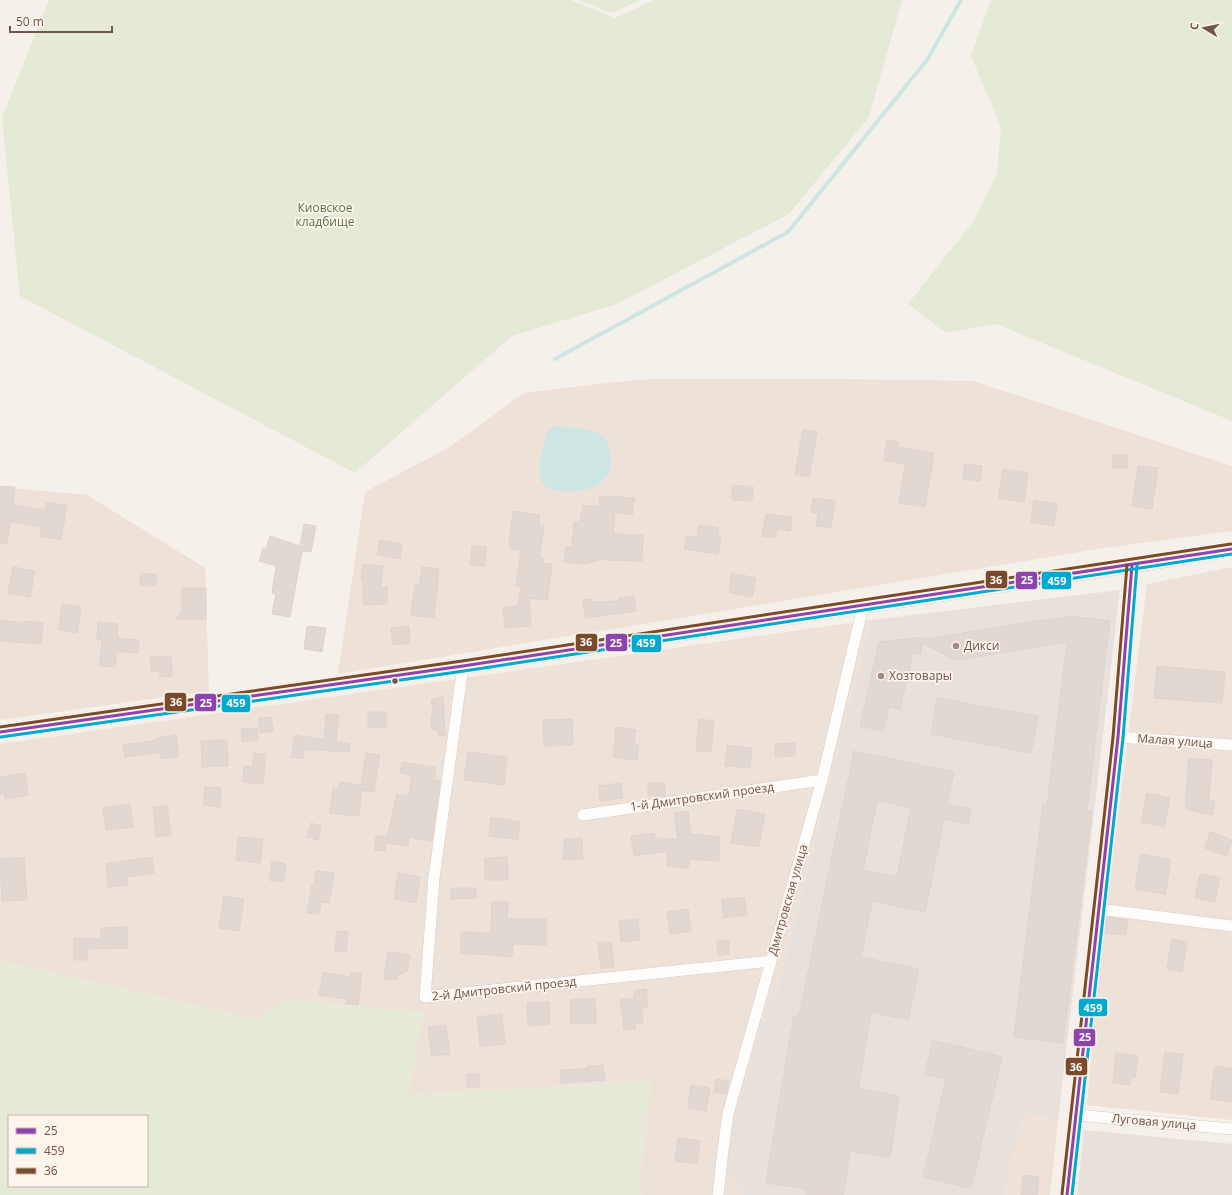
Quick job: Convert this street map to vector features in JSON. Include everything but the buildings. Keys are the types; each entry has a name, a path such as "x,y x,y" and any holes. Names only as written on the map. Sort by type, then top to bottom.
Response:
{"main road":[{"path":"0,732 463,666 1232,549"},
{"path":"1067,1195 1118,737 1132,565"}],"street":[{"name":"Дмитровская улица","path":"718,1195 722,1150 728,1114 822,780 863,606"},
{"name":"2-й Дмитровский проезд","path":"463,666 434,878 425,997 771,961"},
{"name":"Малая улица","path":"1118,737 1232,745"},
{"name":"1-й Дмитровский проезд","path":"583,814 822,780"},
{"path":"1099,909 1232,926"},
{"name":"Луговая улица","path":"1076,1115 1232,1129"}],"shaded area":[{"path":"651,379 973,381 1232,466 1232,531 1110,547 338,674 365,492 448,448 524,393"},
{"path":"0,487 87,495 205,568 209,691 0,720"},
{"path":"1232,567 1232,1120 1087,1105 1102,944 1147,584"},
{"path":"1120,590 1058,1120 1023,1113 1004,1195 742,1195 743,1190 728,1176 725,1168 725,1160 734,1121 769,999 777,991 871,620"},
{"path":"871,620 777,991 769,999 734,1121 725,1160 728,1176 743,1190 742,1195 642,1195 638,1193 651,1081 408,1095 423,1013 286,999 259,1020 0,961 0,744"},
{"path":"1023,1113 1058,1120 1050,1195 1004,1195"},
{"path":"1084,1130 1232,1144 1232,1195 1077,1195"}],"green space":[{"name":"Киовское кладбище","path":"49,0 571,0 615,18 654,0 902,0 869,117 789,214 617,304 512,336 355,473 20,296 2,117"},
{"path":"579,0 641,0 611,13"},
{"path":"991,0 1232,0 1232,421 996,324 946,333 908,304 975,219 997,174 1001,127 971,56"},
{"path":"0,961 259,1020 286,999 424,1013 408,1095 651,1081 638,1193 642,1195 0,1195"}],"water":[{"path":"556,426 591,431 601,435 606,440 609,448 611,464 609,473 603,481 597,485 580,491 561,491 545,486 542,482 540,471 542,450 547,431"}],"waterway":[{"path":"555,359 788,232 927,60 961,0"}],"transit line":[{"name":"36","path":"0,727 462,661 1231,544"},
{"name":"25","path":"0,732 463,666 1232,549"},
{"name":"459","path":"1,737 464,671 1232,554"},
{"name":"36","path":"1062,1194 1113,737 1127,565"},
{"name":"25","path":"1067,1195 1118,737 1132,565"},
{"name":"459","path":"1072,1195 1123,738 1137,565"}],"place":[{"name":"Дикси","path":"956,646"},
{"name":"Хозтовары","path":"881,676"}]}
